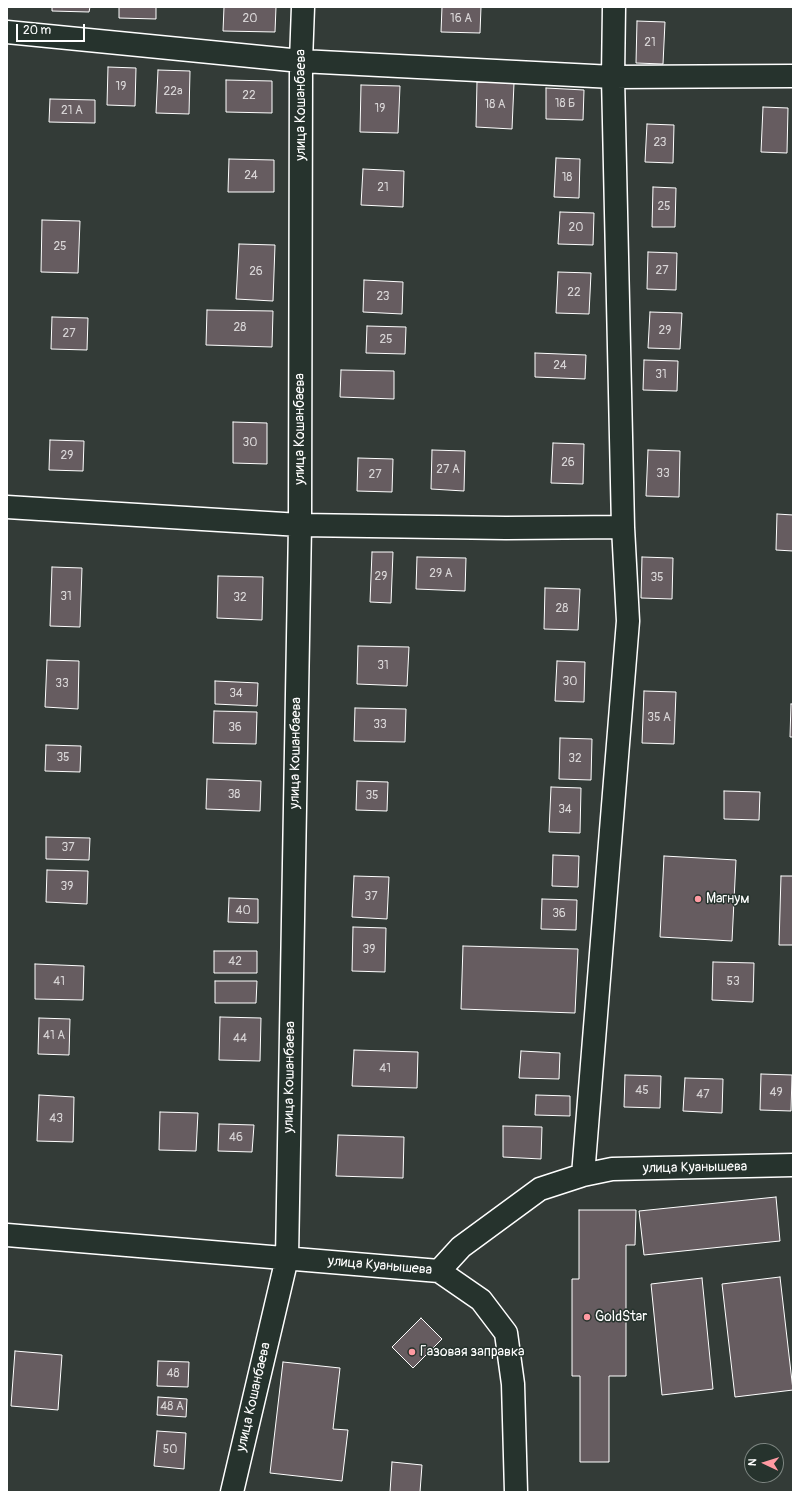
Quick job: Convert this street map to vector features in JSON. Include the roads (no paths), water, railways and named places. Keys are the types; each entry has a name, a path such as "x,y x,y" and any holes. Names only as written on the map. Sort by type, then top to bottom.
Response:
{"street":[{"name":"улица Кошанбаева","path":"232,1492 287,1258 300,525 301,60 303,7"},
{"path":"583,1175 628,621 623,527 614,77 614,7"},
{"path":"7,32 301,60 614,77 793,76"},
{"path":"7,507 300,525 506,528 623,527"},
{"name":"улица Куанышева","path":"7,1235 439,1271 461,1246 540,1189 583,1175 612,1169 793,1165"},
{"path":"439,1271 481,1300 506,1333 513,1384 516,1492"}],"place":[{"name":"Магнум","path":"698,899"},
{"name":"GoldStar","path":"587,1317"},
{"name":"Газовая заправка","path":"412,1352"}]}
